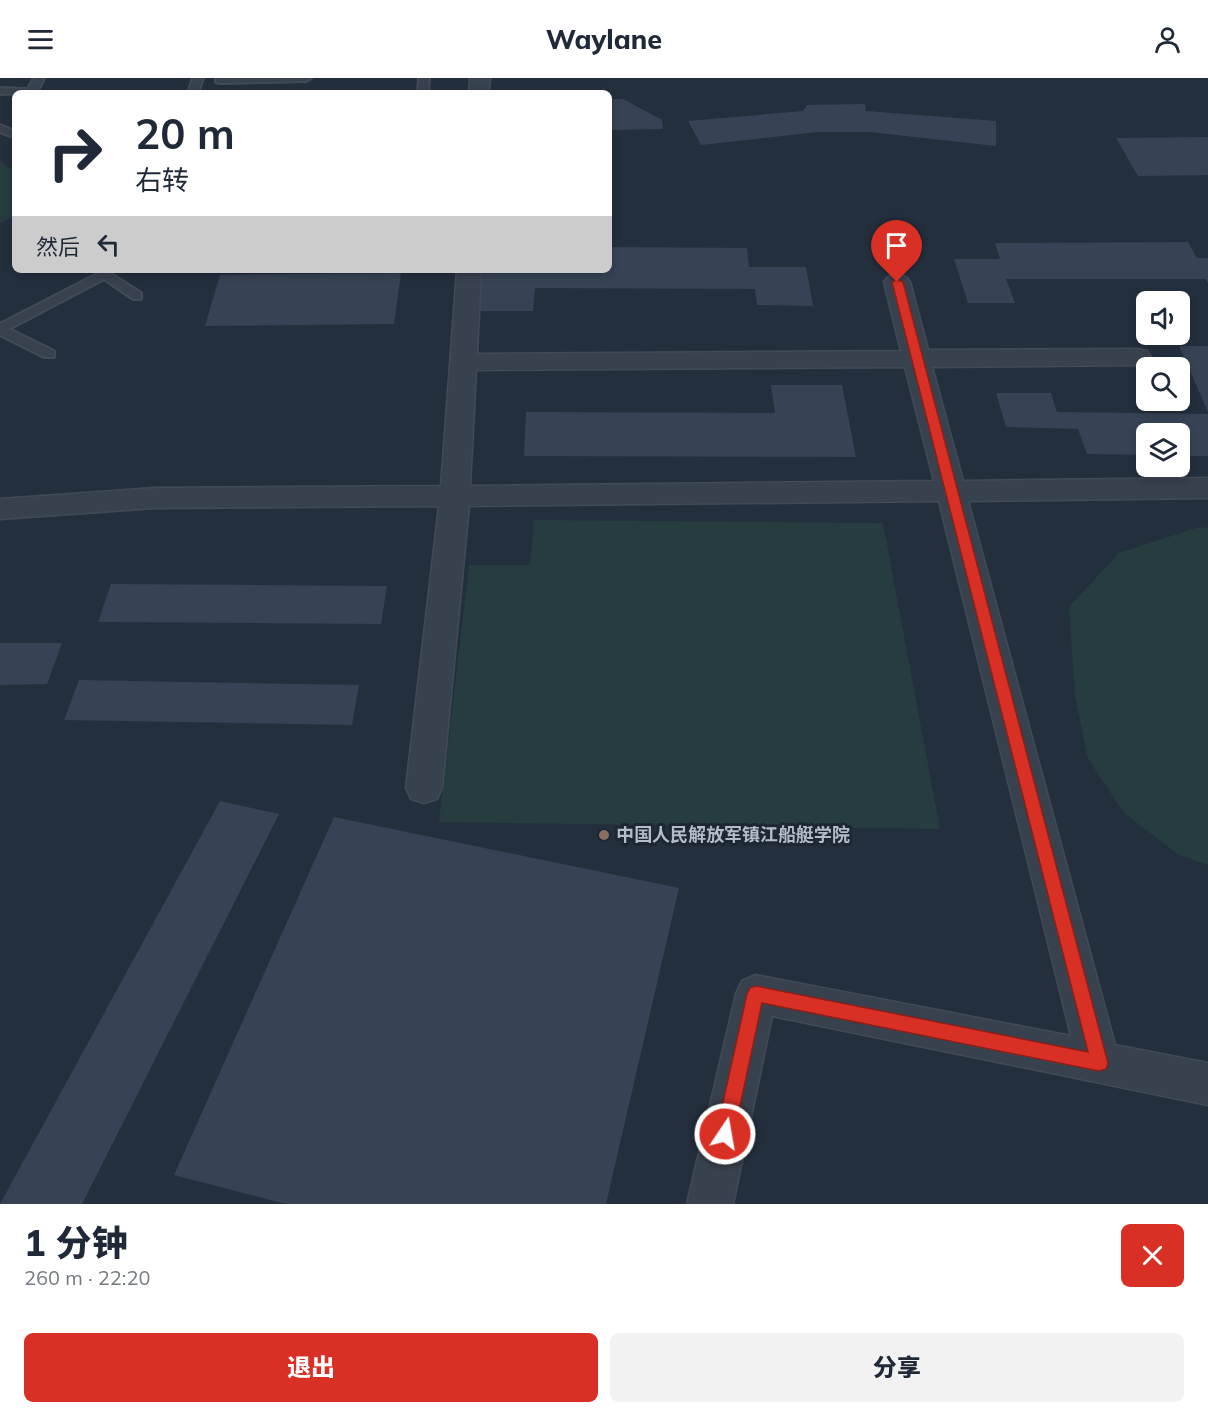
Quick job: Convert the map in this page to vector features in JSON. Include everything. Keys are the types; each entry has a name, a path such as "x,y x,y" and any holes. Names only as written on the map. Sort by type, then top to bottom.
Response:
{"street":[{"path":"424,788 455,496 468,273"},
{"path":"897,282 1099,1063"},
{"path":"463,362 1136,357"},
{"path":"0,509 155,498 1208,488"},
{"path":"710,1204 756,994 1208,1084"}],"lane":[{"path":"220,79 306,78"},
{"path":"0,329 105,274 136,296"},
{"path":"0,329 49,354"}],"green space":[{"path":"0,161 12,169 12,217 0,223"},
{"path":"534,520 883,523 940,829 439,822 469,565 530,565"},
{"path":"1199,527 1208,528 1208,865 1179,855 1124,813 1088,759 1075,696 1069,607 1119,553"}],"building":[{"path":"612,99 623,99 662,120 663,129 612,130"},
{"path":"865,104 866,111 996,121 996,146 869,132 817,132 701,145 688,121 803,111 807,105"},
{"path":"1208,137 1208,175 1138,176 1116,138"},
{"path":"1188,242 1197,258 1208,258 1208,283 1206,279 1006,279 1015,303 968,303 954,259 1000,259 995,243"},
{"path":"612,247 747,248 749,267 806,267 813,306 757,305 755,289 535,288 533,311 478,311 483,273 612,273"},
{"path":"401,273 394,324 205,326 220,275"},
{"path":"1179,346 1208,346 1208,412 1190,371 1190,357 1184,357"},
{"path":"771,385 842,385 856,457 524,456 526,412 775,413"},
{"path":"996,393 1051,393 1057,412 1208,414 1208,456 1190,456 1190,423 1136,423 1136,455 1087,454 1078,429 1006,427"},
{"path":"111,584 387,586 381,624 98,622"},
{"path":"0,643 62,643 47,684 0,685"},
{"path":"79,680 359,685 352,725 64,720"},
{"path":"220,801 279,814 82,1204 0,1204"},
{"path":"334,817 679,888 606,1204 286,1204 174,1175"}],"place":[{"name":"中国人民解放军镇江船艇学院","path":"604,835"}],"route":[{"path":"725,1134 756,994 1099,1063 897,282"}]}
